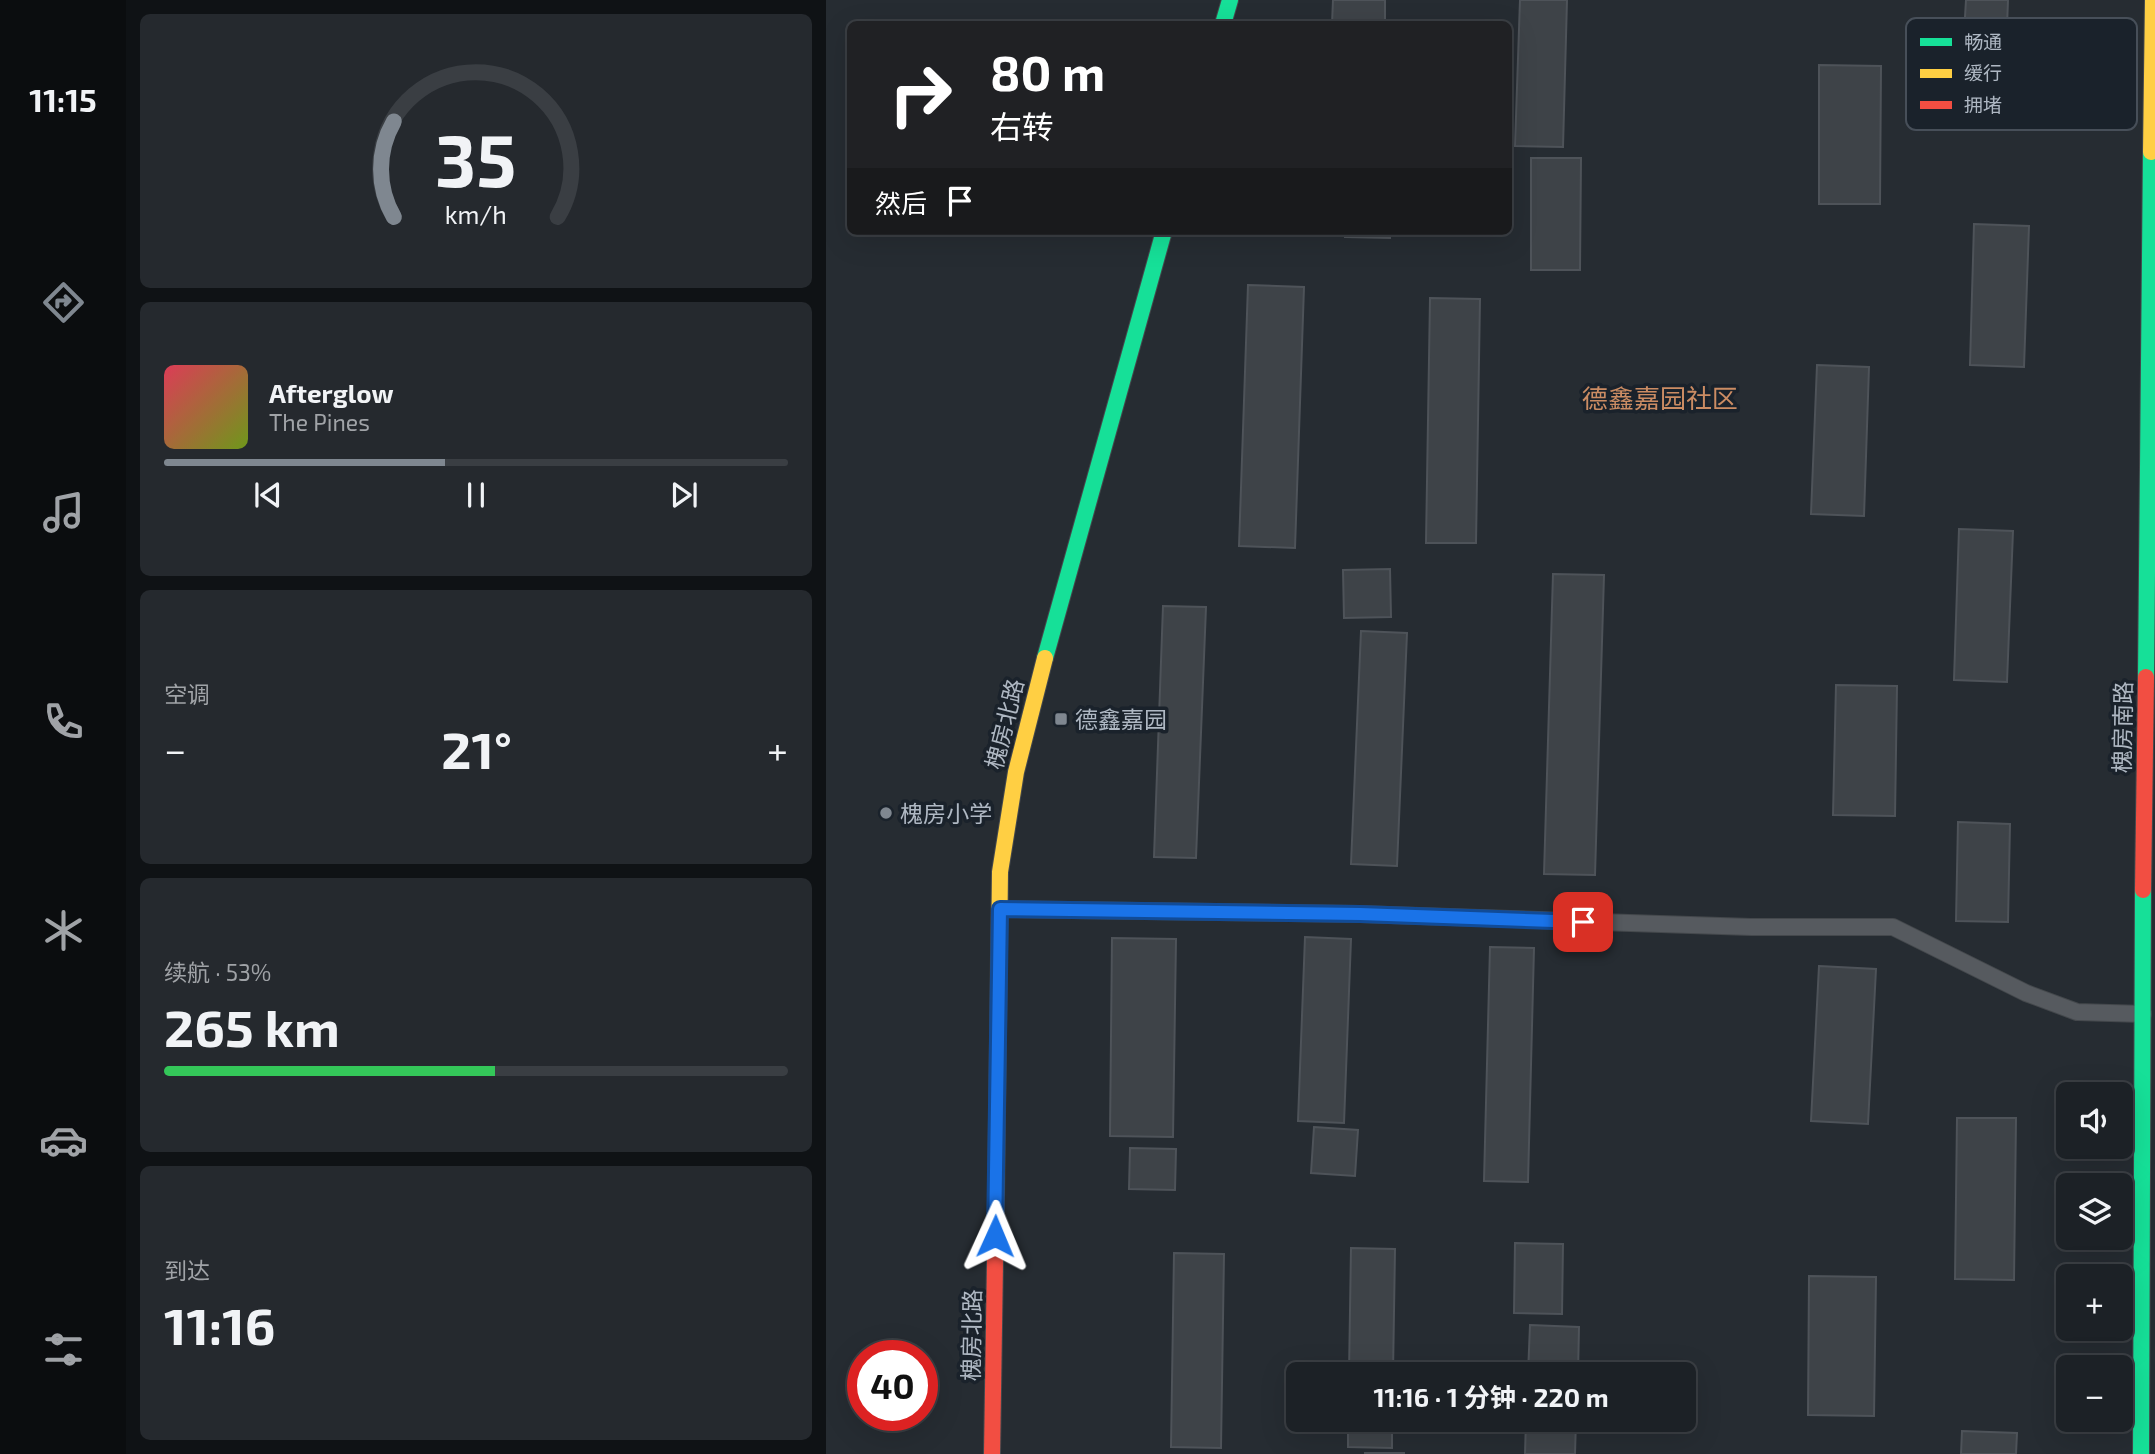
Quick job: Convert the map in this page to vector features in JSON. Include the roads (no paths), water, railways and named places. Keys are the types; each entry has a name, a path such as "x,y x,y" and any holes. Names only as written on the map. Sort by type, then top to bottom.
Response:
{"street":[{"path":"1224,21 1230,0"},
{"name":"槐房南路","path":"2141,1454 2148,1014 2152,0"},
{"name":"槐房北路","path":"992,1454 1003,848 1015,772 1163,235"}],"lane":[{"path":"1000,909 1360,914 1751,927 1893,927 2026,993 2077,1012 2148,1014"}],"place":[{"name":"德鑫嘉园","path":"1061,719"},
{"name":"槐房小学","path":"886,813"}],"district":[{"name":"德鑫嘉园社区","path":"1660,397"}]}
